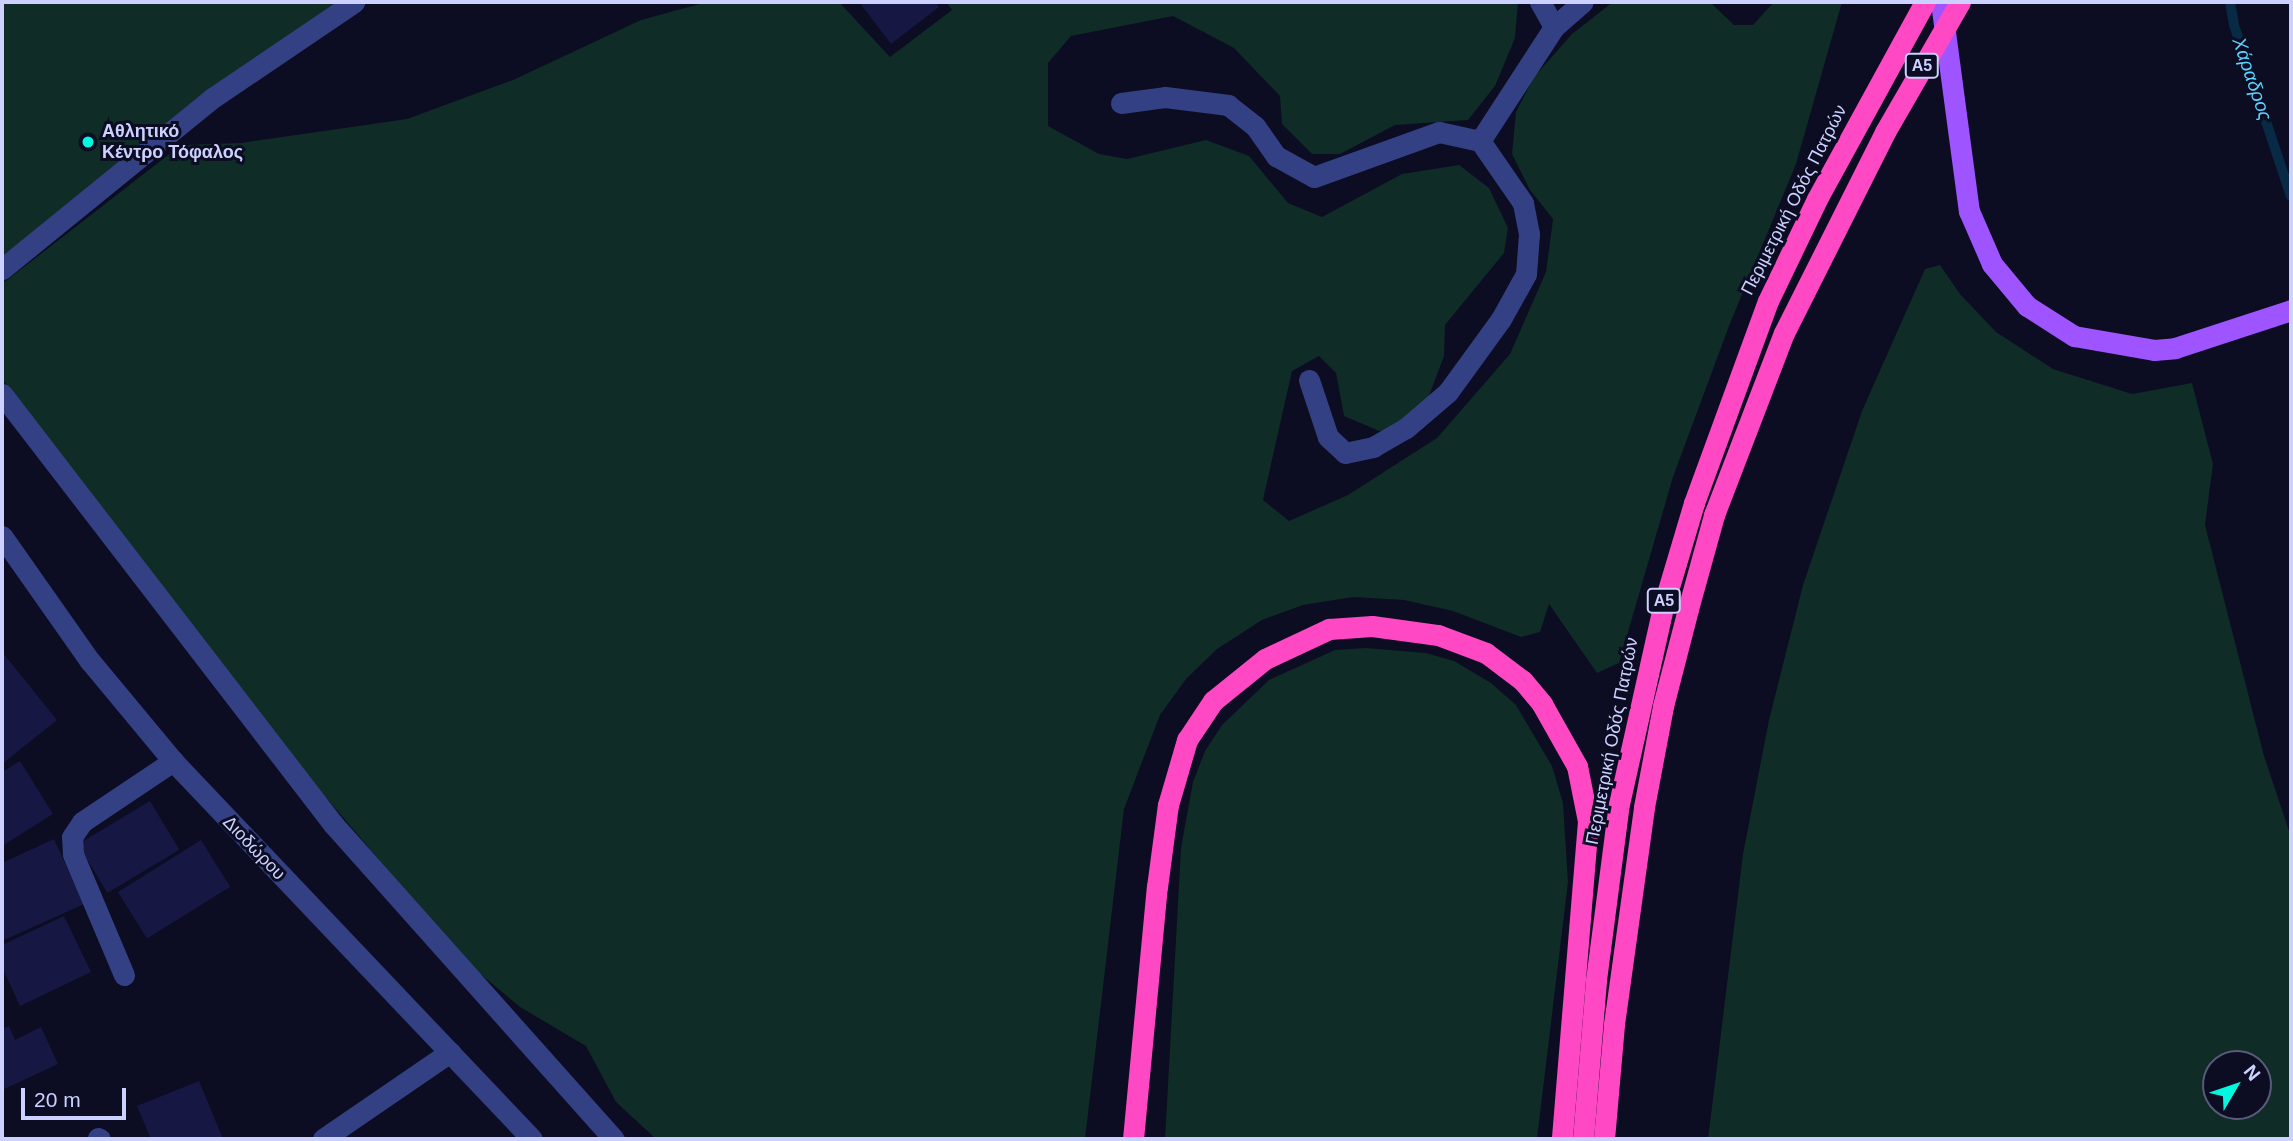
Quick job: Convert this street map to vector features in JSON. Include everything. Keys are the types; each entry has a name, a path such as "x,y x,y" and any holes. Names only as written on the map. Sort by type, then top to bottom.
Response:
{"highway":[{"name":"Περιμετρική Οδός Πατρών","path":"1583,1139 1596,980 1619,804 1663,607 1698,490 1768,301 1871,98 1925,2"},
{"name":"Α5","path":"1604,1139 1614,1024 1644,807 1662,706 1714,515 1784,333 1885,132 1961,2"},
{"path":"1133,1139 1160,860 1178,761 1187,740 1213,701 1265,659 1329,629 1372,626 1438,635 1486,653 1523,681 1542,704 1577,766 1588,821 1562,1139"}],"main road":[{"path":"1941,2 1961,176 1969,211 1992,264 2026,306 2074,337 2129,348 2175,348 2291,310"}],"street":[{"path":"2,269 211,99 354,2"},
{"path":"1540,2 1554,27"},
{"path":"1480,141 1554,27 1583,2"},
{"path":"1121,103 1165,97 1228,105 1255,126 1276,156 1314,177 1439,132 1480,141 1523,203 1529,234 1526,274 1501,319 1448,392 1406,428 1373,447 1345,453 1328,437 1309,380"},
{"path":"2,394 333,824 614,1139"},
{"name":"Διοδώρου","path":"5,547 90,661 173,761 532,1139"},
{"path":"124,975 73,854 72,836 82,822 173,761"},
{"path":"323,1139 450,1052"}],"green space":[{"name":"Αθλητικό Κέντρο Τόφαλος","path":"2,2 347,2 2,283"},
{"path":"707,2 839,2 890,57 952,10 946,2 1518,2 1515,38 1495,86 1468,120 1395,125 1340,154 1312,154 1282,124 1280,96 1234,48 1173,16 1071,36 1048,63 1048,126 1099,154 1127,159 1206,140 1249,156 1288,203 1322,217 1402,174 1459,165 1489,188 1508,228 1504,253 1445,325 1444,356 1427,401 1384,433 1344,416 1336,373 1319,356 1292,371 1263,500 1289,521 1348,495 1437,438 1510,354 1546,272 1553,219 1530,190 1512,154 1516,112 1534,77 1572,34 1613,2 1710,2 1734,25 1753,25 1774,2 1842,2 1796,164 1729,326 1673,477 1619,663 1597,673 1549,604 1540,632 1521,637 1453,611 1404,600 1353,597 1303,605 1262,620 1217,649 1186,679 1160,715 1124,809 1085,1139 656,1139 616,1102 586,1046 520,1007 465,961 313,782 2,379 2,284 181,145 241,143 407,119 513,80 641,20"},
{"path":"1940,265 1960,294 1996,332 2053,369 2132,394 2192,383 2213,464 2205,525 2264,756 2291,837 2291,1139 1708,1139 1743,854 1769,720 1803,585 1862,411 1925,269"},
{"path":"1366,648 1426,653 1454,661 1491,683 1516,705 1552,766 1563,803 1568,882 1537,1139 1165,1139 1181,848 1193,782 1205,751 1222,725 1269,680 1335,650"}],"building":[{"path":"859,2 935,2 939,7 891,44"},
{"path":"2,654 57,720 2,764"},
{"path":"20,761 53,814 2,846 2,772"},
{"path":"150,801 179,850 107,893 78,844"},
{"path":"54,839 84,904 2,941 2,863"},
{"path":"201,840 230,887 147,939 118,892"},
{"path":"64,916 91,972 20,1006 2,967 2,945"},
{"path":"9,1026 15,1040 41,1027 58,1064 2,1090 2,1029"},
{"path":"199,1081 223,1139 151,1139 137,1106"}],"waterway":[{"name":"Χάραδρος","path":"2230,2 2234,25 2291,196"}],"place":[{"name":"Αθλητικό Κέντρο Τόφαλος","path":"88,142"}]}
